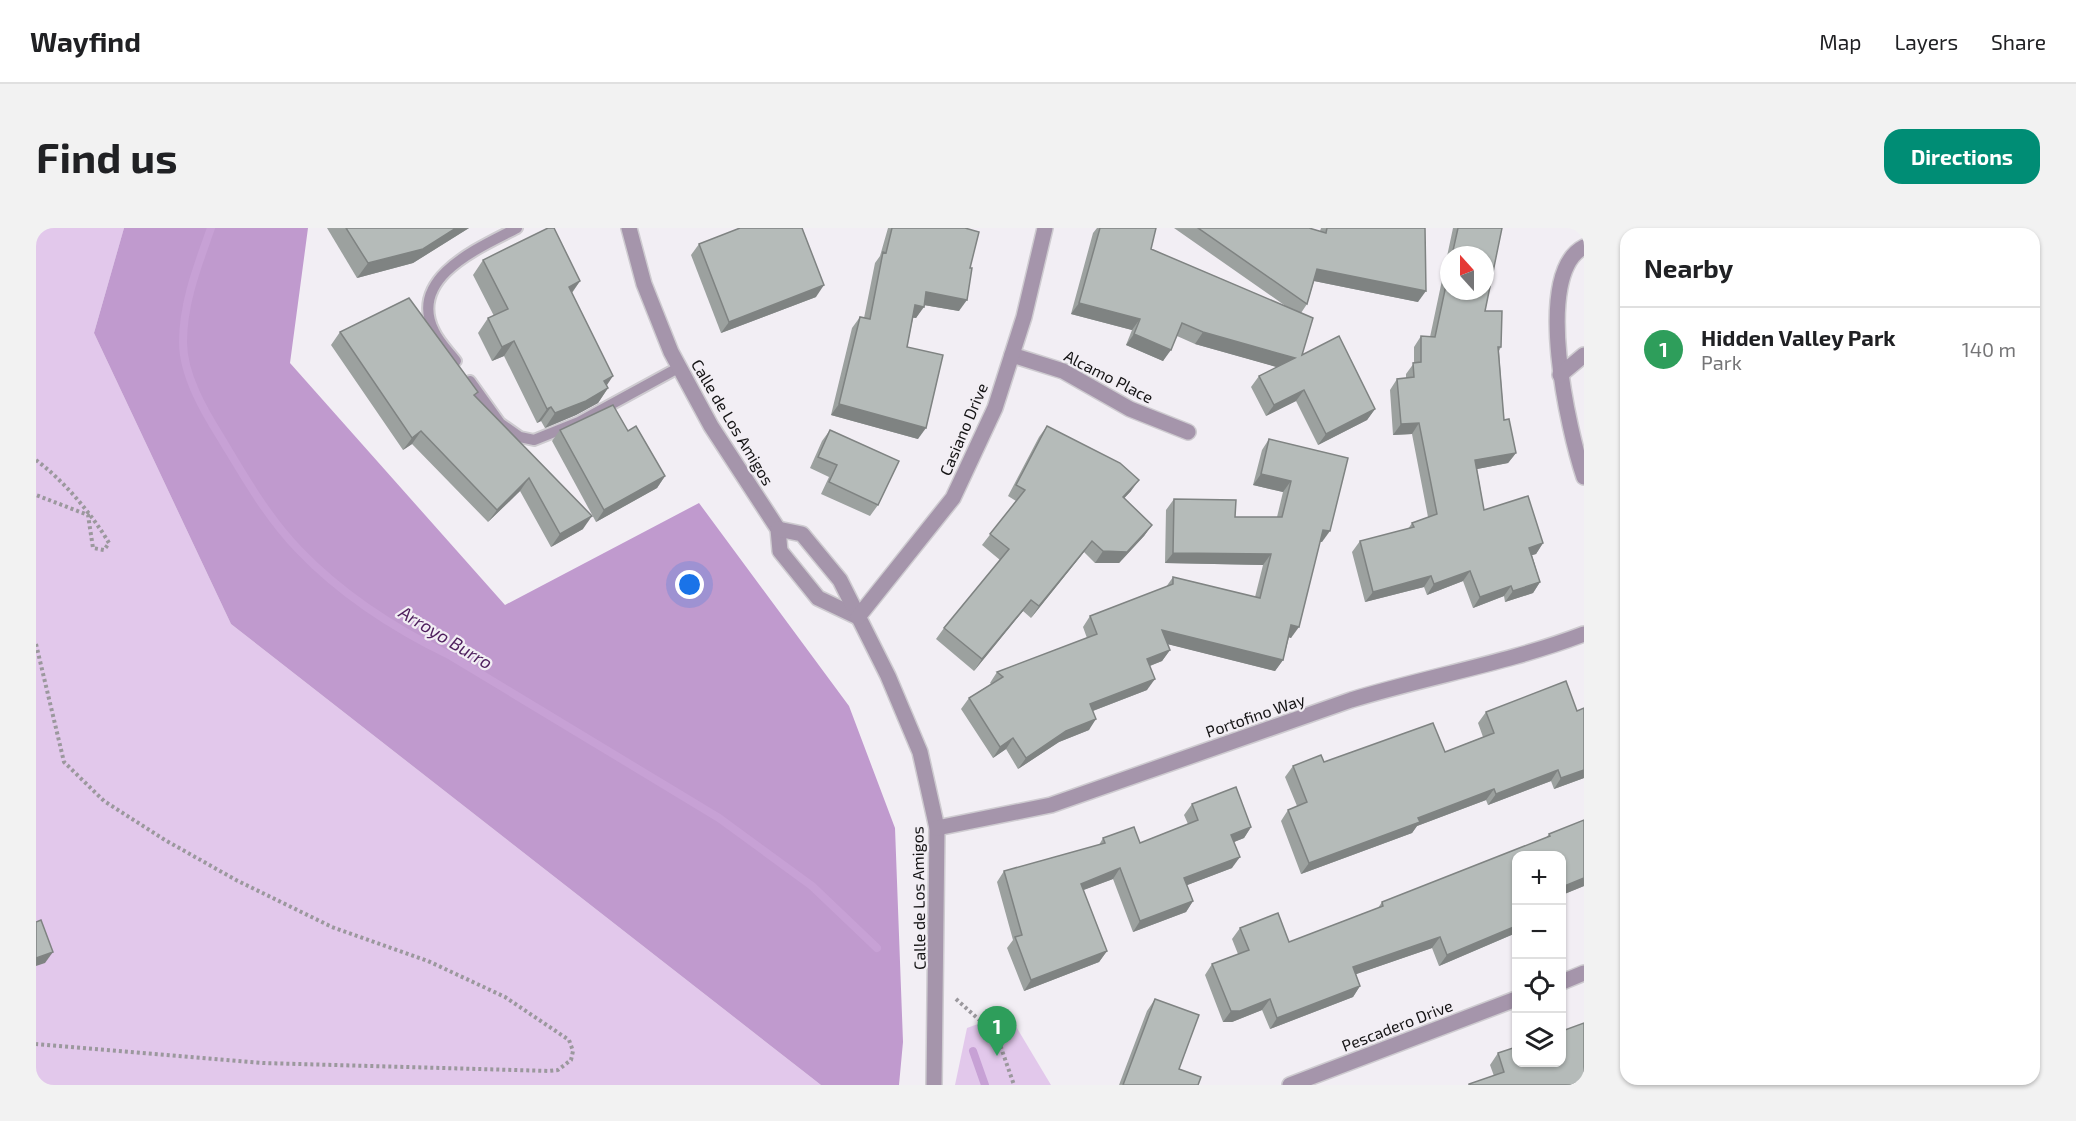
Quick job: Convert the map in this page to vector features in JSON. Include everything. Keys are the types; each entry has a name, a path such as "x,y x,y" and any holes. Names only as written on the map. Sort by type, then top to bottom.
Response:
{"street":[{"name":"Calle de Los Amigos","path":"629,228 644,284 678,368 711,426 778,529 780,551 818,598 858,617"},
{"name":"Casiano Drive","path":"858,617 953,498 994,408 1012,355 1045,228"},
{"path":"1584,247 1571,256 1564,275 1557,339 1560,375 1572,436 1584,477"},
{"name":"Alcamo Place","path":"1012,355 1064,371 1130,409 1188,432"},
{"path":"1560,375 1584,355"},
{"name":"Calle de Los Amigos","path":"778,529 802,534 840,580 888,676 920,752 938,828 934,1085"},
{"name":"Portofino Way","path":"938,828 1051,805 1352,700 1396,686 1480,668 1549,648 1584,634"},
{"path":"1566,981 1584,974"},
{"name":"Pescadero Drive","path":"1290,1085 1512,1001"}],"lane":[{"path":"518,228 461,258 437,281 427,305 433,330 500,423 520,437 534,440 579,422 678,368"}],"path":[{"path":"36,460 69,489 101,529 109,543 104,550 93,548 88,515"},
{"path":"36,495 88,515"},
{"path":"36,644 64,762 104,801 165,840 246,885 332,927 428,961 505,997 552,1026 569,1040 573,1051 571,1060 558,1070 549,1071 263,1063 36,1044"},
{"path":"937,982 997,1036 1014,1085"}],"shaded area":[{"path":"36,228 124,228 94,333 231,624 821,1085 36,1085"},
{"path":"124,228 308,228 290,363 505,605 699,503 849,706 895,828 903,1042 899,1085 821,1085 231,624 94,333"},
{"path":"1008,1013 1051,1085 955,1085 967,1028"}],"building":[{"path":"346,228 456,228 423,249 368,263"},
{"path":"548,228 554,228 580,281 569,287 613,376 604,381 608,388 586,401 555,413 551,407 547,409 514,341 502,347 488,318 508,309 483,260"},
{"path":"740,228 802,228 824,285 729,322 699,244"},
{"path":"892,228 965,228 979,232 970,268 972,268 967,300 926,292 924,307 915,305 907,347 943,355 926,428 839,404 860,317 870,319 883,252 886,253"},
{"path":"1100,228 1156,228 1151,249 1313,318 1302,355 1339,336 1375,409 1326,434 1304,390 1274,405 1259,376 1295,358 1203,332 1182,323 1171,350 1134,334 1140,319 1079,303"},
{"path":"1198,228 1309,228 1326,233 1327,228 1425,228 1426,291 1317,269 1307,304"},
{"path":"1458,228 1502,228 1494,267 1494,246 1454,246"},
{"path":"409,298 478,392 474,395 592,516 560,534 529,478 497,510 421,431 412,438 340,332"},
{"path":"1443,300 1487,300 1485,311 1502,311 1501,347 1498,347 1504,420 1509,419 1516,453 1475,460 1484,510 1528,496 1543,543 1529,548 1540,582 1513,591 1511,586 1480,597 1470,571 1434,584 1431,576 1373,592 1360,541 1414,527 1412,523 1437,514 1419,423 1401,424 1397,379 1414,377 1413,363 1421,362 1421,336 1435,337"},
{"path":"613,405 628,431 636,426 665,476 604,510 560,430"},
{"path":"1047,426 1120,463 1139,480 1123,497 1152,525 1127,552 1103,551 1092,541 1039,606 1031,600 982,659 944,628 1009,549 990,534 1025,490 1016,485"},
{"path":"830,430 899,461 878,505 829,482 837,465 818,457"},
{"path":"1269,439 1348,458 1330,531 1323,530 1299,627 1291,625 1283,660 1162,630 1170,650 1147,659 1155,679 1090,704 1096,719 1066,731 1026,758 1013,738 1000,747 969,698 1003,677 997,672 1097,634 1090,616 1173,584 1173,577 1260,598 1271,554 1173,553 1174,499 1236,500 1235,517 1282,517 1291,481 1261,474"},
{"path":"1566,681 1577,711 1584,708 1584,770 1561,778 1558,770 1496,794 1494,789 1418,818 1420,822 1309,863 1288,810 1307,802 1293,766 1321,755 1324,762 1433,723 1445,752 1494,733 1486,712"},
{"path":"1236,787 1251,827 1231,835 1240,857 1184,878 1193,901 1140,921 1120,868 1081,884 1107,951 1031,980 1015,937 1022,935 1004,871 1105,843 1103,838 1134,827 1140,843 1198,820 1192,804"},
{"path":"1584,820 1584,878 1566,885 1566,851 1512,851 1512,928 1447,955 1440,937 1353,967 1360,986 1277,1018 1270,999 1240,1011 1231,1011 1212,964 1249,950 1240,928 1278,913 1289,942 1383,906 1382,902 1550,836 1549,834"},
{"path":"41,920 53,952 36,958 36,922"},
{"path":"1155,999 1199,1015 1179,1069 1201,1077 1198,1085 1123,1085"},
{"path":"1584,1023 1584,1085 1469,1085 1504,1072 1498,1053 1512,1048 1512,1067 1566,1067 1566,1030"}],"waterway":[{"name":"Arroyo Burro","path":"211,228 192,284 186,313 183,342 187,367 202,404 238,467 266,510 299,550 333,582 370,610 451,656 719,818 812,886 877,948"},
{"name":"Arroyo Burro","path":"973,1051 985,1085"}],"place":[{"name":"Hidden Valley Park","path":"997,1056"}]}
